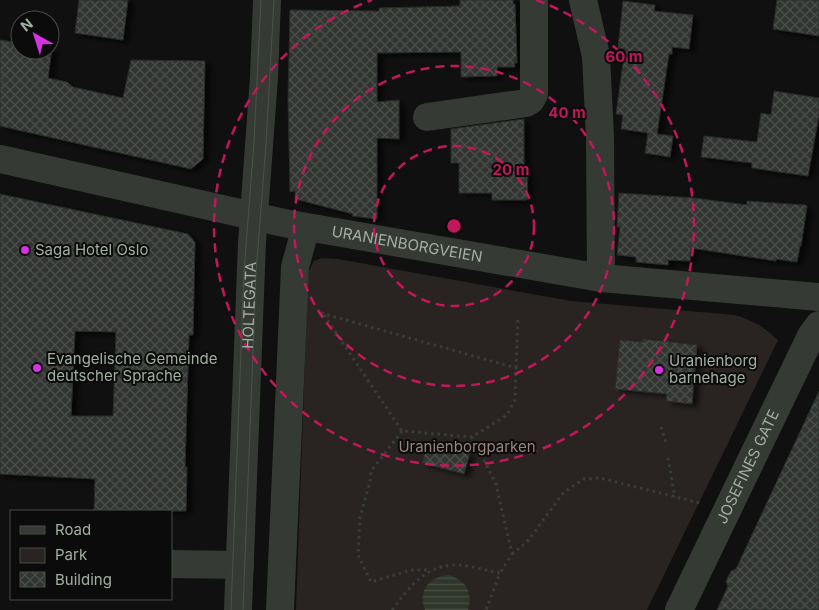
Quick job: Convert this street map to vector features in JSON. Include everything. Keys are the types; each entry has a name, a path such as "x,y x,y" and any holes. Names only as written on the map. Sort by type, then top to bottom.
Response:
{"street":[{"name":"HOLTEGATA","path":"238,610 254,216 264,77 267,0"},
{"path":"426,117 526,103 530,100 534,94 534,0"},
{"path":"583,0 596,56 600,137 601,278"},
{"name":"URANIENBORGVEIEN","path":"0,159 306,227 601,278 819,298"},
{"path":"280,610 295,267 306,227"},
{"name":"JOSEFINES GATE","path":"679,610 811,336 819,326"},
{"path":"172,564 240,565"}],"path":[{"path":"294,299 323,314 516,368"},
{"path":"323,314 402,431"},
{"path":"402,431 472,437 507,415 515,400 518,316"},
{"path":"661,427 667,446"},
{"path":"402,431 371,471 370,482 360,517 358,556 371,582 411,570 430,570 455,564 500,573"},
{"path":"472,437 496,484 512,554"},
{"path":"668,458 675,497"},
{"path":"486,610 500,573 512,554 527,542 564,492 584,479 600,478 728,510"},
{"path":"392,610 409,589 430,570"}],"green space":[{"name":"Uranienborgparken","path":"321,258 338,259 571,301 735,315 758,324 778,340 647,610 296,610 308,273 314,261"}],"shaded area":[{"path":"449,575 460,580 467,588 470,598 468,610 425,610 423,597 427,586 436,578"}],"building":[{"path":"79,0 128,0 123,40 75,33"},
{"path":"460,0 513,0 513,4 515,4 517,63 514,63 515,67 497,67 497,76 461,77 461,52 377,53 377,102 399,100 399,139 377,138 377,219 352,216 353,214 295,199 295,191 290,192 288,99 290,10 379,11 379,8 460,6"},
{"path":"777,0 819,0 819,36 773,29"},
{"path":"623,1 655,5 654,11 693,15 689,49 672,47 672,54 669,54 657,134 673,136 670,157 645,153 648,133 621,129 623,115 616,114 625,49 618,48"},
{"path":"0,40 10,42 10,60 50,60 48,78 67,82 73,87 123,98 131,60 205,61 203,159 191,169 0,126"},
{"path":"774,91 819,98 819,115 808,176 752,168 752,163 701,157 704,136 757,142 761,113 771,115"},
{"path":"524,119 524,170 528,170 527,200 492,200 492,193 459,193 459,163 451,163 451,129"},
{"path":"619,193 694,198 747,205 747,201 805,205 807,206 797,262 776,259 776,261 691,248 690,261 668,260 668,265 636,262 636,257 617,255 620,227 617,227"},
{"path":"0,194 188,234 195,242 193,335 189,335 185,467 187,467 186,511 94,510 95,479 0,474","holes":["75,331 116,332 113,416 71,416"]},
{"path":"643,339 697,345 692,404 666,401 667,394 615,389 620,340 643,342"},
{"path":"819,391 819,610 717,610 728,586 726,581 731,571 736,569"},
{"path":"428,442 470,453 464,474 422,463"}],"tram line":[{"path":"231,610 244,272 254,142 261,0"},
{"path":"243,610 256,273 274,0"}],"place":[{"name":"Saga Hotel Oslo","path":"25,250"},
{"name":"Evangelische Gemeinde deutscher Sprache","path":"37,368"},
{"name":"Uranienborg barnehage","path":"659,370"}]}
